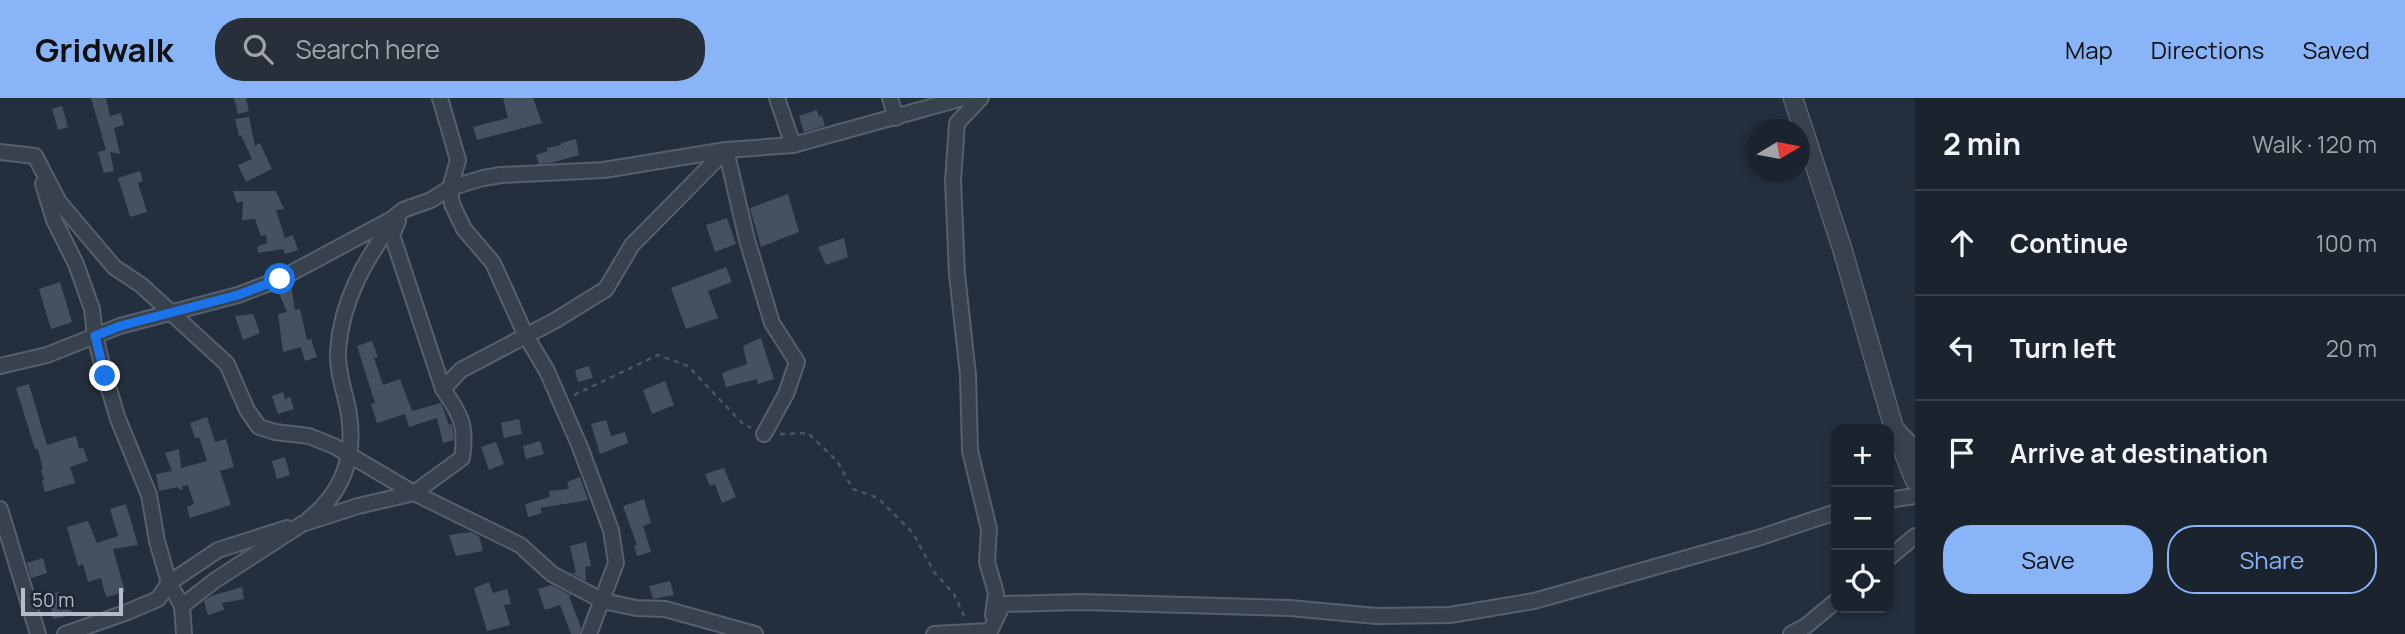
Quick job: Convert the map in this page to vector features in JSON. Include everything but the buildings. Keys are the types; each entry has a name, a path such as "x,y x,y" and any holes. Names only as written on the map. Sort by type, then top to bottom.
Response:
{"street":[{"path":"440,98 458,160 450,188 452,204 464,229 493,263 526,336 561,401 611,530 616,563 589,634"},
{"path":"777,98 793,145"},
{"path":"890,98 896,118"},
{"path":"0,366 47,355 120,326 238,295 280,279 392,219 403,210 431,200 450,188 501,175 604,170 726,150 793,145 963,98"},
{"path":"981,98 957,123 953,181 957,274 968,376 970,451 989,529 987,562 996,593 990,632"},
{"path":"1793,98 1842,248 1893,424"},
{"path":"443,389 461,370 606,289 632,245 726,150"},
{"path":"726,150 747,240 772,323 797,362 786,394 764,434"},
{"path":"0,152 35,156"},
{"path":"35,156 59,202 114,267 141,285 227,364 247,410 259,426 275,432 309,436 350,455 414,493 520,545 552,575 603,601 635,608 665,609 755,634"},
{"path":"35,156 54,220 76,264 92,309 95,336 118,419 149,495 157,541 169,583 182,606 184,634"},
{"path":"65,634 158,598 169,583 218,550 358,506 414,493 462,458 466,437 460,414 443,389 393,235 403,210"},
{"path":"182,606 214,581 323,508 341,480 352,440 337,352 343,320 352,286 381,239 403,210"},
{"path":"1894,426 1915,449"},
{"path":"1894,428 1915,481"},
{"path":"1894,499 1915,496"},
{"path":"0,509 38,634"},
{"path":"990,632 1003,604 1081,602 1290,608 1376,616 1450,615 1534,601 1758,538 1831,514"},
{"path":"1894,554 1915,536"},
{"path":"1791,634 1806,626 1831,605"},
{"path":"933,634 990,632"}],"path":[{"path":"561,401 658,355 688,366 742,423 764,434 808,433 837,461 853,488 878,498 913,533 934,572 954,594 961,614 969,624 990,632"}],"route":[{"path":"105,376 95,336 120,326 238,295 280,279"}]}
